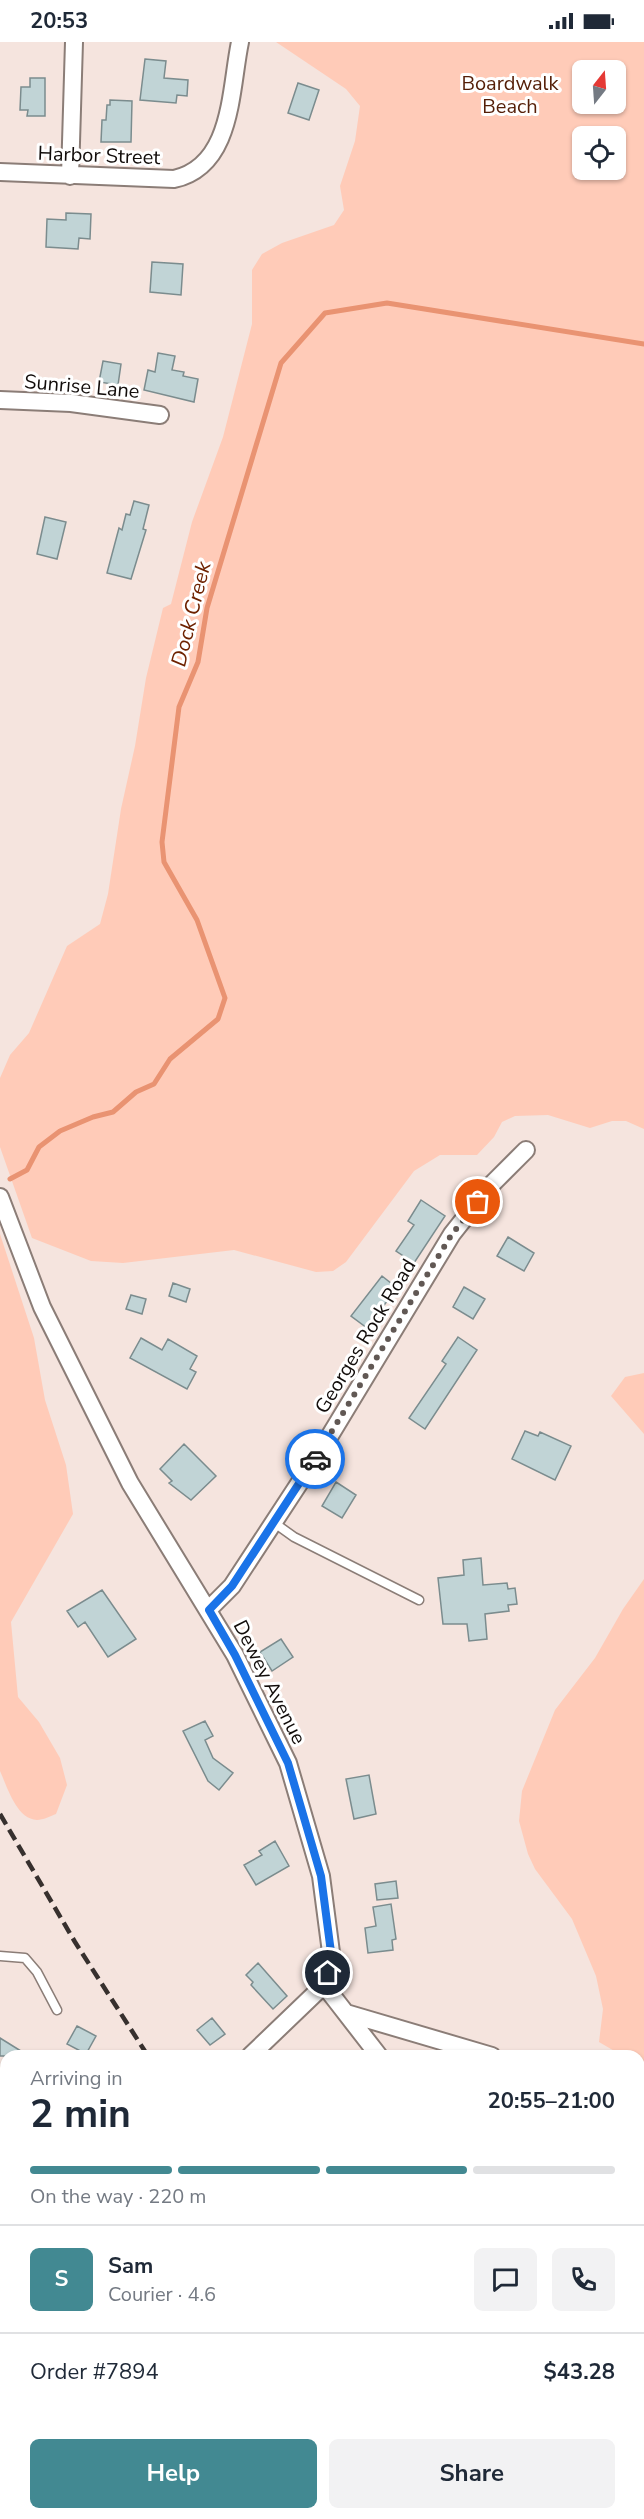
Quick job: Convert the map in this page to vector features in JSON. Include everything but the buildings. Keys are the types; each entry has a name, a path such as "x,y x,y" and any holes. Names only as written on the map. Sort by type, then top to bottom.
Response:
{"street":[{"path":"70,176 74,42"},
{"name":"Harbor Street","path":"0,172 174,179 195,172 213,153 224,132 240,42"},
{"name":"Sunrise Lane","path":"0,400 71,403 160,415"},
{"name":"Georges Rock Road","path":"209,1610 232,1586 452,1234 490,1186 525,1150"},
{"name":"Dewey Avenue","path":"0,1197 42,1307 130,1484 235,1655 288,1763 321,1876 332,1960 324,1985"},
{"path":"256,2050 324,1985 374,2050"},
{"path":"346,2013 472,2050"}],"lane":[{"path":"273,1522 294,1537 419,1600"},
{"path":"0,1956 25,1958 37,1972 57,2010"}],"green space":[{"name":"Boardwalk Beach","path":"276,42 644,42 644,1129 626,1121 612,1121 590,1128 548,1115 515,1116 502,1122 494,1137 477,1155 440,1155 414,1171 346,1262 333,1271 316,1272 234,1250 123,1263 91,1261 32,1238 0,1147 0,1078 10,1055 29,1033 67,946 100,924 108,894 121,809 135,746 146,678 163,608 171,604 192,522 223,437 252,324 252,270 262,254 282,243 334,225 344,210 340,186 355,141 360,106 346,89"},
{"path":"0,1234 34,1338 45,1400 66,1465 73,1514 11,1622 18,1697 39,1722 60,1758 67,1785 56,1814 37,1820 23,1814 18,1808 0,1771"},
{"path":"644,1373 644,1434 611,1396 625,1377"},
{"path":"644,1579 644,2050 613,2050 599,2042 603,2009 596,1976 572,1919 535,1869 528,1854 519,1821 522,1791 555,1710 595,1658 623,1609"}],"waterway":[{"name":"Dock Creek","path":"10,1179 27,1170 39,1147 60,1131 93,1117 113,1112 136,1092 154,1084 170,1059 218,1019 225,998 197,920 164,862 162,842 179,707 198,662 207,608 281,363 325,313 387,303 644,344"}],"railway":[{"path":"0,1814 75,1942 144,2050"}],"way so far":[{"path":"315,1459 452,1234 478,1202"}],"route":[{"path":"315,1459 232,1586 209,1610 235,1655 288,1763 321,1876 332,1960 328,1973"}]}
